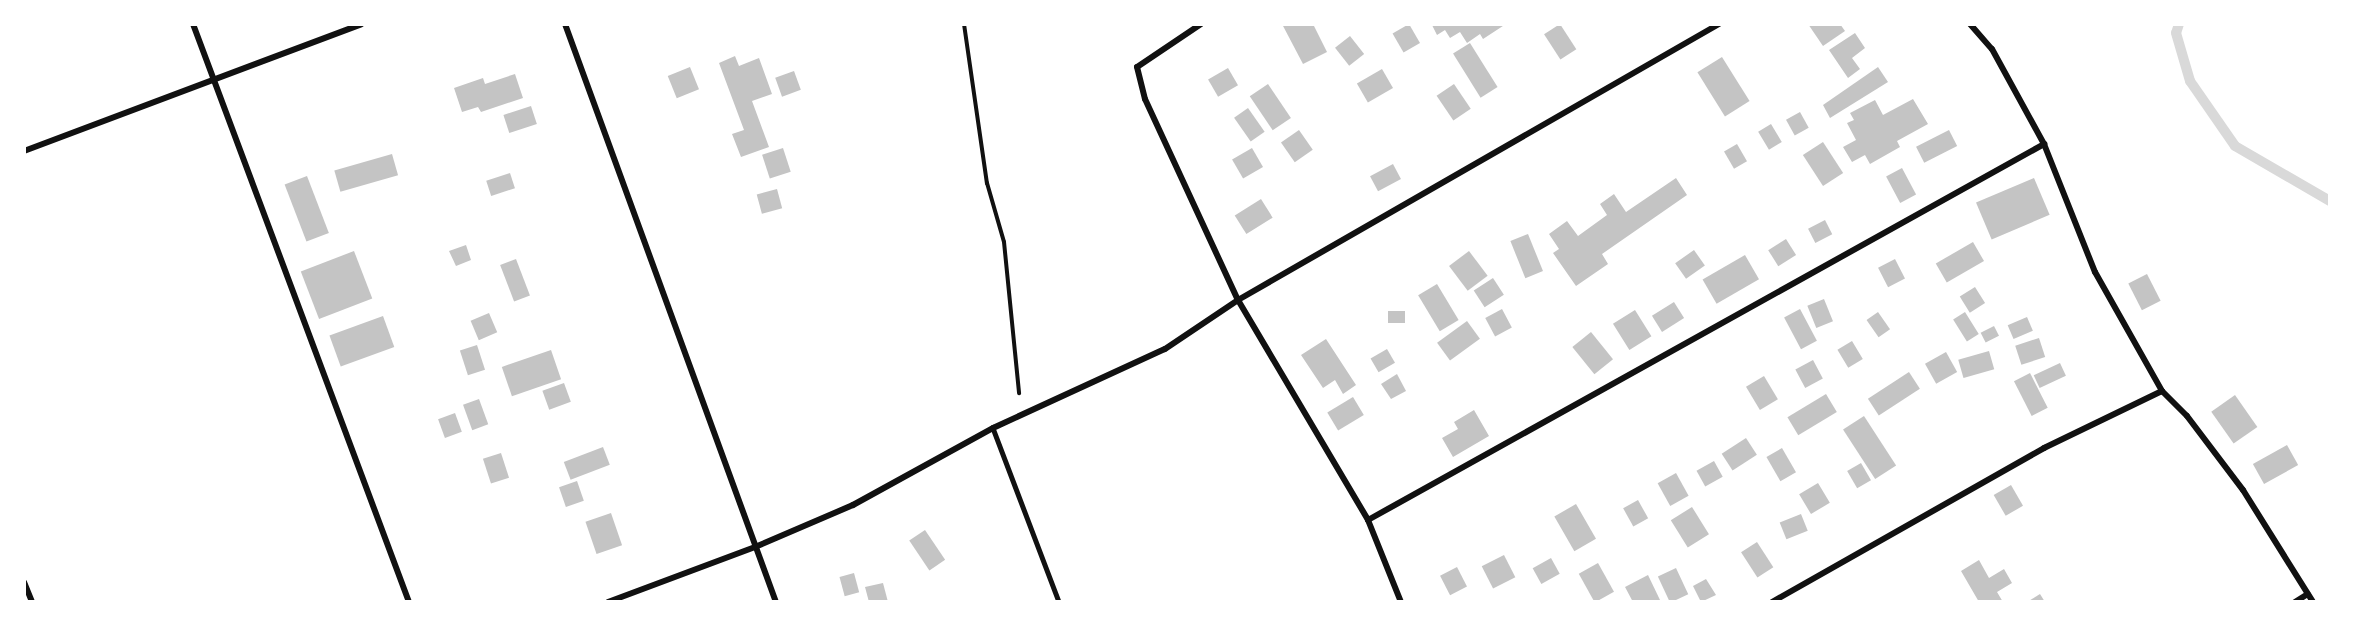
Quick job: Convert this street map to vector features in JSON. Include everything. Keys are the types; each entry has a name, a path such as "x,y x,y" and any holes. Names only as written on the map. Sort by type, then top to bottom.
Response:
{"street":[{"path":"194,24 409,602"},
{"path":"24,151 213,77 361,24"},
{"path":"565,24 776,602"},
{"path":"1201,24 1137,67 1145,99 1238,300 1368,520 1401,602"},
{"path":"608,602 755,547 864,500 993,428 1165,349 1238,300 1719,24"},
{"path":"1970,24 1992,49 2044,144 2095,272 2162,392 2187,416 2243,490 2313,602"},
{"path":"1368,520 2044,144"},
{"path":"1772,602 2044,448 2162,392"},
{"path":"24,582 32,602"},
{"path":"2295,602 2308,594"}],"lane":[{"path":"993,428 1059,602"}],"path":[{"path":"964,24 987,183 1004,242 1022,414"}],"building":[{"path":"1282,24 1313,24 1327,52 1303,64"},
{"path":"1409,24 1420,43 1404,53 1393,34"},
{"path":"1461,24 1462,26 1506,24 1483,39 1480,34 1467,43 1460,32 1450,38 1445,30 1437,35 1432,25"},
{"path":"1560,24 1576,49 1560,60 1544,34"},
{"path":"1808,24 1840,24 1845,31 1823,46"},
{"path":"1855,33 1865,48 1852,58 1860,69 1848,78 1829,50"},
{"path":"1350,36 1364,54 1349,66 1335,48"},
{"path":"1470,43 1498,87 1481,98 1453,54"},
{"path":"735,56 739,66 759,58 772,94 752,101 769,147 741,157 732,134 744,130 719,63"},
{"path":"1722,57 1750,101 1725,116 1697,72"},
{"path":"690,67 699,89 677,98 668,76"},
{"path":"1878,67 1888,82 1830,118 1823,105"},
{"path":"1228,68 1238,85 1218,97 1208,80"},
{"path":"1382,69 1393,88 1368,103 1357,84"},
{"path":"794,71 801,90 782,97 775,78"},
{"path":"515,74 523,98 481,112 478,107 462,112 454,88 483,78 485,84"},
{"path":"1268,84 1291,118 1273,130 1250,96"},
{"path":"1454,84 1471,109 1453,121 1437,96"},
{"path":"1913,99 1928,124 1897,141 1900,147 1870,164 1865,155 1852,162 1843,147 1856,140 1847,123 1854,120 1850,113 1875,100 1883,115"},
{"path":"531,106 537,124 509,133 503,115"},
{"path":"1248,108 1265,132 1251,142 1234,118"},
{"path":"1800,112 1809,128 1795,136 1786,120"},
{"path":"1771,124 1782,142 1769,150 1758,132"},
{"path":"1299,130 1313,150 1295,162 1281,143"},
{"path":"1949,130 1957,146 1924,163 1916,147"},
{"path":"1823,142 1843,173 1823,186 1803,155"},
{"path":"1737,144 1747,161 1734,169 1724,152"},
{"path":"783,148 791,172 770,179 762,155"},
{"path":"1252,148 1263,167 1243,179 1232,160"},
{"path":"392,154 398,175 340,192 334,171"},
{"path":"1393,164 1401,179 1378,191 1370,176"},
{"path":"1902,168 1916,194 1900,203 1886,176"},
{"path":"510,173 515,188 491,196 486,181"},
{"path":"307,176 329,233 306,242 285,185"},
{"path":"1676,178 1687,195 1602,254 1608,264 1576,286 1553,253 1559,249 1549,234 1567,221 1578,236 1607,215 1600,204 1614,194 1626,212"},
{"path":"2034,178 2050,215 1992,239 1976,203"},
{"path":"777,189 782,208 762,214 757,194"},
{"path":"1261,199 1273,218 1246,234 1235,215"},
{"path":"1825,220 1832,234 1815,243 1808,229"},
{"path":"1528,234 1543,271 1525,278 1510,241"},
{"path":"1786,239 1796,255 1778,266 1768,250"},
{"path":"1973,242 1984,261 1947,283 1936,264"},
{"path":"466,245 471,260 456,266 449,251"},
{"path":"1694,250 1705,266 1686,279 1675,263"},
{"path":"354,251 372,299 319,319 301,271"},
{"path":"1469,251 1488,276 1468,291 1449,266"},
{"path":"1745,255 1759,279 1717,304 1703,280"},
{"path":"516,259 530,295 514,302 500,265"},
{"path":"1895,259 1905,279 1888,287 1878,268"},
{"path":"2147,274 2161,301 2142,310 2128,284"},
{"path":"1493,278 1504,295 1485,307 1474,291"},
{"path":"1437,284 1459,320 1440,331 1418,295"},
{"path":"1975,287 1985,303 1970,313 1960,297"},
{"path":"1824,299 1833,321 1816,328 1807,306"},
{"path":"1674,302 1684,318 1662,332 1652,316"},
{"path":"1502,309 1512,328 1495,336 1485,318"},
{"path":"1800,309 1817,341 1801,349 1784,317"},
{"path":"1635,310 1651,336 1629,350 1613,324"},
{"path":"1388,311 1405,311 1405,323 1388,323"},
{"path":"1878,312 1890,329 1879,337 1867,320"},
{"path":"1965,312 1979,334 1967,341 1953,319"},
{"path":"489,313 497,332 479,340 471,321"},
{"path":"383,316 394,347 341,367 329,335"},
{"path":"2027,317 2033,331 2014,339 2008,325"},
{"path":"1467,321 1480,339 1450,361 1437,343"},
{"path":"1994,326 1999,336 1986,343 1981,333"},
{"path":"1591,332 1613,359 1594,374 1572,347"},
{"path":"2039,338 2045,357 2021,365 2015,346"},
{"path":"1326,339 1356,385 1343,394 1335,380 1323,388 1301,355"},
{"path":"1852,341 1863,359 1848,368 1837,350"},
{"path":"477,345 485,370 468,375 460,351"},
{"path":"1387,349 1395,363 1379,372 1371,358"},
{"path":"551,350 561,379 512,396 502,367"},
{"path":"1989,351 1994,369 1963,378 1958,360"},
{"path":"1946,352 1957,372 1936,384 1925,364"},
{"path":"1813,360 1823,379 1805,388 1795,369"},
{"path":"2060,363 2066,376 2040,388 2034,375"},
{"path":"1909,372 1920,389 1879,415 1868,399"},
{"path":"2030,373 2048,408 2032,416 2014,381"},
{"path":"1397,374 1406,391 1391,399 1381,384"},
{"path":"1764,376 1778,399 1760,410 1746,387"},
{"path":"564,383 571,402 549,410 542,391"},
{"path":"1826,394 1837,412 1798,435 1787,417"},
{"path":"2235,395 2257,427 2234,444 2211,412"},
{"path":"1353,397 1364,415 1338,430 1327,412"},
{"path":"479,399 488,424 472,430 463,405"},
{"path":"1474,410 1489,436 1453,457 1442,438 1458,429 1454,422"},
{"path":"455,413 462,432 445,438 438,419"},
{"path":"1864,416 1896,465 1875,479 1843,430"},
{"path":"1746,438 1757,455 1733,471 1722,454"},
{"path":"2287,445 2298,465 2264,484 2253,464"},
{"path":"603,447 610,465 571,480 564,462"},
{"path":"1782,448 1796,472 1780,481 1766,457"},
{"path":"501,453 509,478 491,484 483,459"},
{"path":"1714,461 1723,477 1705,486 1697,471"},
{"path":"1861,463 1871,480 1857,488 1847,471"},
{"path":"1676,473 1689,496 1670,506 1658,483"},
{"path":"577,481 584,501 566,507 559,487"},
{"path":"1818,483 1830,503 1811,514 1799,494"},
{"path":"2011,485 2023,506 2006,516 1994,495"},
{"path":"1638,500 1648,518 1633,527 1623,508"},
{"path":"1576,504 1596,539 1574,551 1554,516"},
{"path":"1692,507 1709,534 1688,547 1671,520"},
{"path":"611,513 622,545 597,554 585,522"},
{"path":"1801,514 1808,531 1786,539 1780,523"},
{"path":"925,530 945,560 929,570 909,541"},
{"path":"1757,542 1773,567 1757,578 1741,552"},
{"path":"1504,555 1515,577 1493,589 1482,566"},
{"path":"1551,558 1560,574 1541,584 1533,568"},
{"path":"1979,560 1989,578 2004,569 2012,583 1997,592 2003,602 1979,602 1961,571"},
{"path":"1598,563 1614,592 1594,602 1579,574"},
{"path":"1457,567 1467,587 1450,595 1440,576"},
{"path":"1676,568 1688,594 1670,602 1658,576"},
{"path":"854,573 859,592 845,596 840,577"},
{"path":"1648,575 1660,600 1633,602 1625,587"},
{"path":"1706,579 1716,595 1701,602 1693,586"},
{"path":"883,583 888,602 869,602 865,587"},
{"path":"2040,594 2045,602 2027,602"}],"waterway":[{"path":"2179,24 2176,33 2190,81 2235,146 2330,201"}]}
